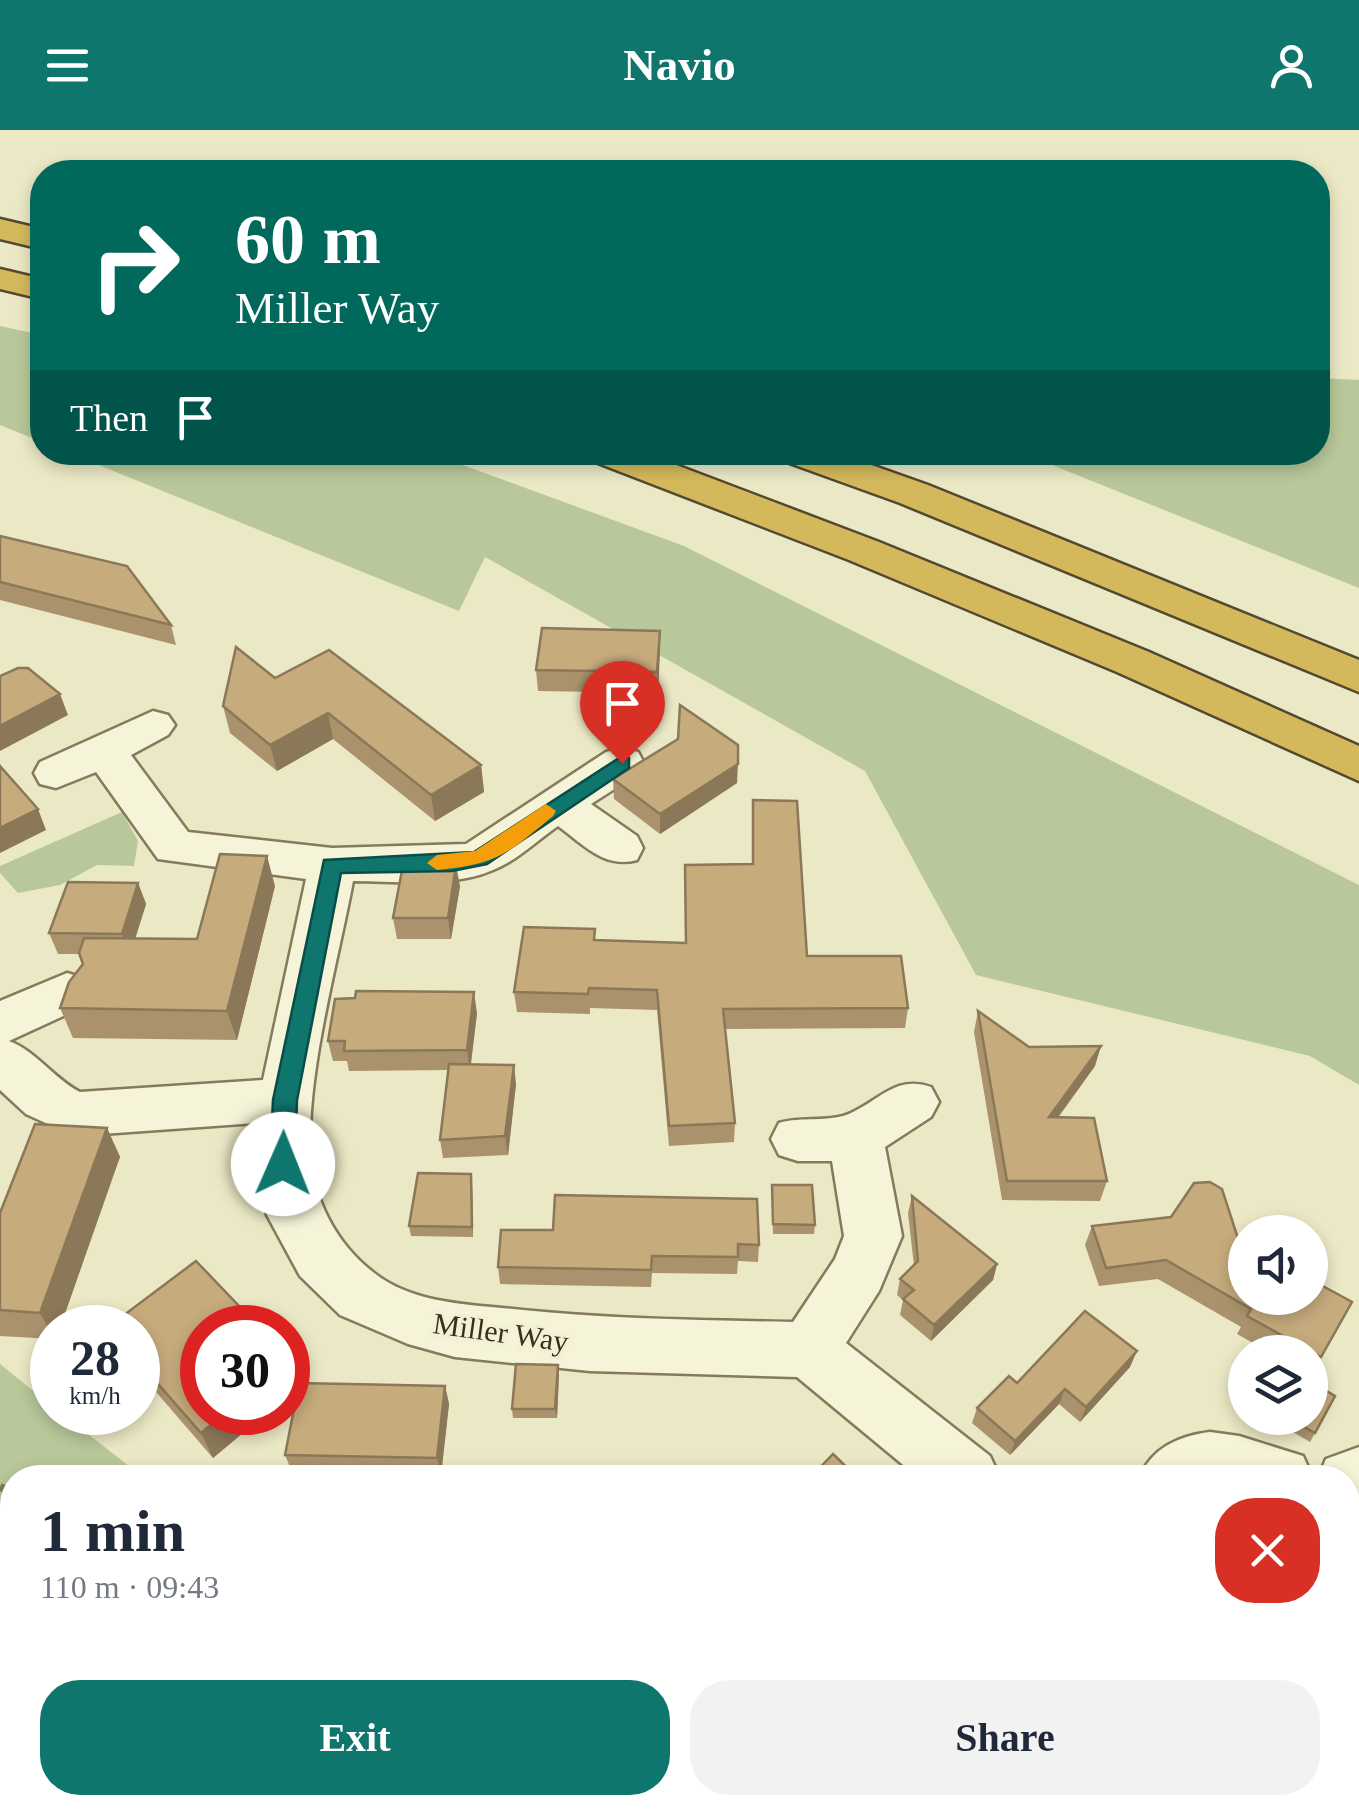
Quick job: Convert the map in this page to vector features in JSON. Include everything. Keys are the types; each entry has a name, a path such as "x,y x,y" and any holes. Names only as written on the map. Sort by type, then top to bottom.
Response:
{"highway":[{"path":"0,229 30,236"},
{"path":"0,280 30,286"},
{"path":"638,465 864,551 1116,654 1359,765"},
{"path":"830,465 968,516 1359,677"}],"street":[{"path":"153,725 80,762 174,847 332,865 452,863 480,858 622,763"},
{"path":"559,804 620,848"},
{"name":"Miller Way","path":"332,865 285,1100 283,1164 295,1215 320,1258 361,1297 408,1318 455,1330 590,1344 809,1350"},
{"path":"0,1024 67,992"},
{"path":"0,1058 45,1098 74,1114 285,1100"},
{"path":"798,1139 856,1138 912,1102"},
{"path":"856,1138 873,1236 858,1273 809,1350 952,1465"},
{"path":"1200,1465 1225,1461 1238,1465"}],"green space":[{"path":"0,326 30,332 30,437 0,425"},
{"path":"1330,379 1359,380 1359,588 1052,465 1330,465"},
{"path":"99,465 463,465 684,546 1359,885 1359,1085 1310,1056 976,975 865,771 485,557 459,611"},
{"path":"122,812 138,841 134,866 97,865 60,885 18,893 0,873 0,866"},
{"path":"0,1364 30,1388 30,1435 89,1435 128,1465 0,1465"}],"building":[{"path":"0,536 127,566 171,625 0,582"},
{"path":"542,628 660,631 657,672 536,670"},
{"path":"236,647 275,678 329,650 481,765 431,795 328,713 270,745 223,706"},
{"path":"28,668 60,694 0,726 0,676"},
{"path":"680,705 738,745 738,764 660,814 613,779 678,739"},
{"path":"0,766 38,809 0,828"},
{"path":"753,800 797,801 807,956 901,956 908,1008 723,1009 735,1123 669,1126 657,990 589,988 588,994 514,992 524,927 595,929 594,940 686,943 685,865 753,864"},
{"path":"220,854 267,856 227,1011 60,1008 69,982 83,964 79,953 84,938 197,939"},
{"path":"403,865 456,865 448,918 393,918"},
{"path":"68,882 138,883 122,934 49,933"},
{"path":"356,991 474,992 467,1050 344,1051 345,1041 328,1041 335,999 355,998"},
{"path":"978,1011 1029,1047 1101,1046 1049,1117 1094,1118 1107,1181 1007,1181"},
{"path":"449,1064 514,1065 505,1136 440,1140"},
{"path":"35,1124 107,1128 43,1305 30,1305 30,1312 0,1310 0,1213"},
{"path":"418,1173 471,1174 472,1227 409,1226"},
{"path":"1210,1182 1222,1189 1230,1215 1228,1296 1166,1260 1106,1268 1092,1226 1171,1217 1194,1183"},
{"path":"772,1185 812,1185 815,1225 773,1224"},
{"path":"555,1195 757,1199 759,1245 738,1244 738,1257 652,1256 651,1270 498,1267 501,1230 553,1230"},
{"path":"912,1196 997,1264 934,1325 903,1299 914,1290 900,1279 918,1261"},
{"path":"196,1261 238,1305 180,1305 180,1409 160,1386 160,1305 137,1305"},
{"path":"1328,1289 1352,1302 1328,1345 1328,1335 1281,1335 1247,1316 1328,1315"},
{"path":"1085,1311 1137,1351 1086,1407 1065,1389 1015,1441 977,1408 1009,1376 1017,1383"},
{"path":"516,1364 558,1365 555,1409 512,1409"},
{"path":"310,1383 445,1386 437,1458 285,1455 289,1435 310,1435"},
{"path":"833,1454 844,1465 822,1465"}],"slow traffic":[{"path":"437,863 480,858 546,811"}],"route":[{"path":"283,1164 285,1100 332,865 452,863 480,858 622,763"}]}
